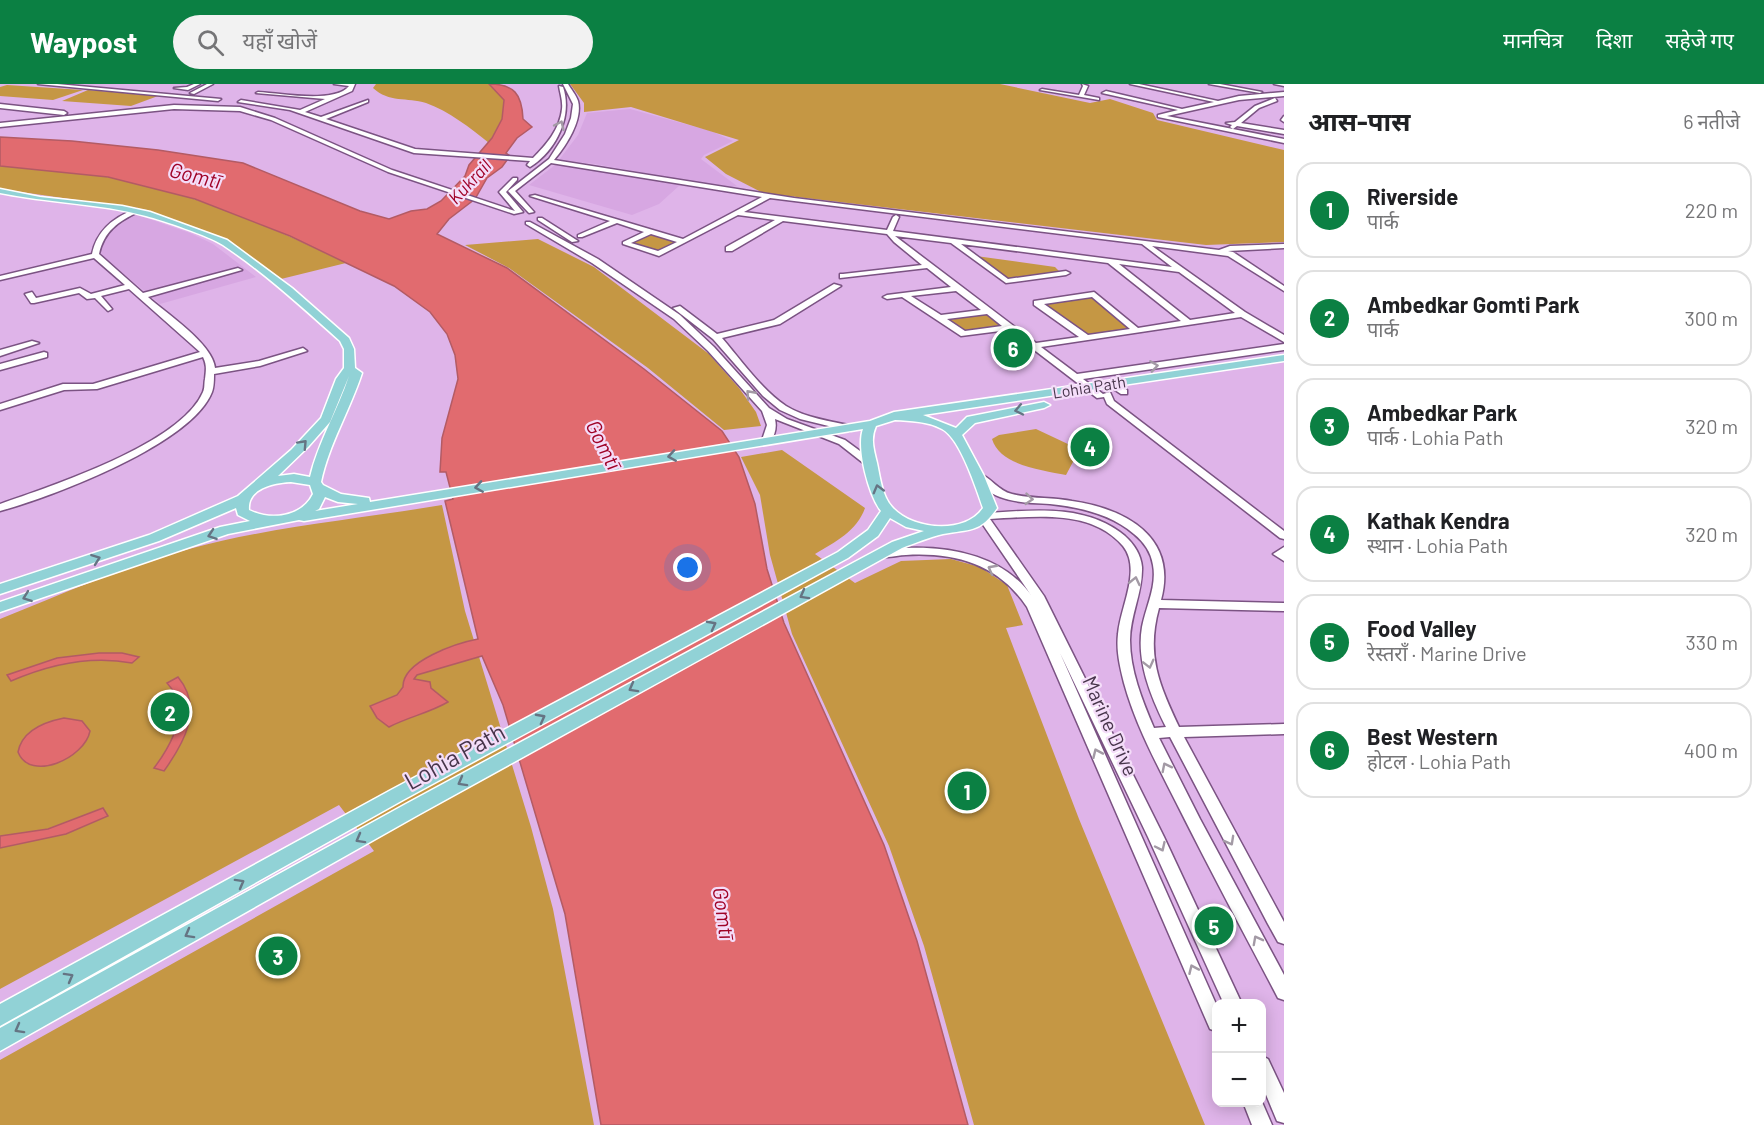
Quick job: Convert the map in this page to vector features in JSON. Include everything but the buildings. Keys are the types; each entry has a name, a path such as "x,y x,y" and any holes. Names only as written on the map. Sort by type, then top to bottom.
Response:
{"main road":[{"path":"0,191 40,199 136,211 187,227 224,242 289,290 345,340 349,349 350,369"},
{"name":"Lohia Path","path":"956,434 971,420 1106,391 1284,358"},
{"name":"Lohia Path","path":"894,416 1089,387 1124,392 1284,368"},
{"path":"0,589 76,566 181,528 243,499 325,420 334,406 344,373 350,369"},
{"path":"286,520 307,512 314,506 320,494 317,485 320,459 345,406 354,380 356,373 350,369"},
{"path":"0,607 225,530 444,492 849,428 872,424 894,416 927,419 948,427 956,434 988,499 990,508 986,518 967,527 939,531 906,522 888,511 880,497 866,439 872,424"},
{"path":"261,484 292,478 317,485 338,498 385,502"},
{"path":"243,499 241,506 243,512 249,517 269,521"},
{"name":"Lohia Path","path":"0,1016 397,795 843,555 873,533 888,511"},
{"name":"Lohia Path","path":"0,1040 411,810 879,554 897,545 939,531"}],"street":[{"path":"40,84 224,100"},
{"path":"111,84 188,89 198,84"},
{"path":"0,125 150,106 211,84"},
{"path":"301,112 350,90 352,85 336,84"},
{"path":"518,218 502,192 544,152 566,111 566,99 558,84"},
{"path":"540,219 540,215 531,212 511,191 557,153 574,116 576,103 565,84"},
{"path":"1081,96 1086,86 1084,84"},
{"path":"1132,84 1223,102"},
{"path":"1151,88 1160,84"},
{"path":"1211,84 1275,97 1283,103"},
{"path":"1280,84 1275,89 1284,93"},
{"path":"118,89 128,85"},
{"path":"240,102 276,85"},
{"path":"1112,88 1104,93 1184,110"},
{"path":"1042,90 1097,99"},
{"path":"258,93 331,98"},
{"path":"1227,131 1257,107 1284,93"},
{"path":"1275,97 1239,98 1160,116 1284,141"},
{"path":"1146,109 1182,100"},
{"path":"232,101 301,112 414,151 531,162 538,168"},
{"path":"321,119 366,101"},
{"path":"0,125 144,109 192,106 226,107 267,116 368,162 518,218 595,261 677,317 711,349 766,410 772,422 772,431 767,440"},
{"path":"351,106 360,113"},
{"path":"0,112 10,108 73,115"},
{"path":"0,125 144,111 218,109 253,116 382,175 518,218 540,219 623,270 716,337 766,394 783,408 803,417 849,428"},
{"path":"0,112 29,120 41,116"},
{"path":"1196,118 1284,132"},
{"path":"1254,136 1266,129"},
{"path":"544,152 557,153"},
{"path":"550,161 767,197 1221,252 1230,254 1284,289"},
{"path":"532,196 683,241"},
{"path":"651,231 625,243 659,254 767,197"},
{"path":"95,255 97,241 103,232 122,217 136,211"},
{"path":"518,218 531,212"},
{"path":"736,213 1179,270"},
{"path":"889,233 896,217"},
{"path":"729,249 782,219"},
{"path":"580,236 616,221"},
{"path":"889,233 1089,387 1106,391 1284,527"},
{"path":"952,241 1006,281 1066,273 1051,260 1050,253"},
{"path":"1144,243 1242,314 1284,339"},
{"path":"1221,252 1230,248 1284,246"},
{"path":"1221,252 1220,255 1284,297"},
{"path":"0,278 95,255"},
{"path":"0,508 107,467 149,447 177,429 199,405 209,385 211,366 205,353 95,255"},
{"path":"1109,261 1188,322"},
{"path":"843,276 929,266"},
{"path":"141,296 238,270"},
{"path":"29,294 34,301 80,290 90,297 130,286"},
{"path":"716,337 777,322 837,286"},
{"path":"887,297 958,288"},
{"path":"1087,338 1037,303 1094,294 1136,330"},
{"path":"96,295 108,309"},
{"path":"904,295 964,334 1010,327"},
{"path":"939,318 988,311"},
{"path":"1034,346 1242,314"},
{"path":"0,353 35,343"},
{"path":"1076,377 1284,347"},
{"path":"210,372 260,363 303,351"},
{"path":"0,407 63,387 94,387 205,353"},
{"path":"0,367 44,355"},
{"path":"1106,391 1110,402 1284,536"},
{"path":"766,410 784,421 842,441 872,464"},
{"path":"978,476 993,490 1009,497 1083,506 1134,528 1150,543 1160,560 1161,578 1148,620 1147,654 1154,683 1174,732 1226,833 1284,937"},
{"path":"986,518 1053,513 1078,517 1106,528 1124,541 1131,550 1137,572 1124,633 1127,668 1139,710 1203,839 1284,992"},
{"name":"Marine Drive","path":"986,518 1038,596 1156,837 1231,999"},
{"name":"Marine Drive","path":"879,554 902,550 931,551 963,557 993,568 1017,585 1033,607 1212,1014"},
{"path":"1284,550 1279,554 1284,558"},
{"path":"1153,604 1284,607"},
{"path":"1150,733 1284,729"},
{"path":"1266,1074 1284,1114"},
{"path":"1254,1107 1262,1125"}],"shaded area":[{"path":"376,84 489,84 504,100 502,119 489,143 443,111 419,101 385,96 373,88"},
{"path":"570,84 1000,84 1090,103 1110,99 1153,113 1157,120 1284,150 1284,242 1206,245 763,193 726,174 705,157 739,140 631,107 584,112 584,103"},
{"path":"7,85 83,90 53,100 0,96 0,87"},
{"path":"88,90 158,96 131,106 62,101"},
{"path":"630,109 711,131 733,141 704,155 701,159 737,186 728,188 595,164 559,160 578,135 587,113"},
{"path":"555,165 680,185 659,204 632,215 529,185"},
{"path":"0,166 99,176 160,189 241,216 346,263 281,279 226,240 147,210 0,189"},
{"path":"135,214 190,233 213,244 256,277 160,304 101,255 100,245 108,233"},
{"path":"650,234 676,242 656,251 629,243"},
{"path":"538,239 594,267 709,354 739,388 756,412 761,426 724,430 648,368 509,268 465,245"},
{"path":"976,256 1055,267 1060,272 1008,279"},
{"path":"1093,296 1130,329 1087,335 1042,304"},
{"path":"987,314 1003,326 965,332 949,320"},
{"path":"1036,429 1093,458 1074,460 1066,475 1035,469 1013,461 997,448 992,439 999,435"},
{"path":"782,450 865,508 851,529 815,554 855,583 901,561 951,559 980,567 1007,585 1023,625 1006,628 1079,819 1205,1125 974,1125 924,946 889,846 792,634 770,555 760,495 741,457"},
{"path":"442,505 465,611 531,827 553,909 594,1125 0,1125 0,1060 374,851 339,805 0,989 0,619 117,572 219,541 282,529"}],"water":[{"path":"489,84 505,86 515,92 521,103 523,119 532,127 517,138 506,153 510,156 502,167 487,178 475,199 449,219 437,234 507,268 644,369 722,431 739,457 755,504 767,569 784,623 884,845 917,941 968,1125 601,1125 565,914 503,705 482,656 417,675 414,679 430,682 431,688 448,702 433,709 389,727 377,718 370,706 397,695 411,669 421,661 445,649 478,639 445,501 453,499 446,472 440,472 442,438 458,379 455,355 447,334 430,312 394,286 290,236 195,199 108,177 0,166 0,137 72,141 158,150 243,163 360,211 389,219 411,211 427,209 441,201 465,176 469,165 492,138 502,119 504,100"},
{"path":"122,653 139,657 132,663 101,660 70,663 40,670 11,681 7,675 57,658"},
{"path":"178,677 190,701 190,713 184,737 164,771 154,768 177,726 178,704 167,683"},
{"path":"64,718 82,721 90,731 86,741 78,750 68,758 45,766 34,766 24,761 18,752 24,738 42,725"},
{"path":"103,808 108,816 66,834 0,848 0,836 48,829"}],"place":[{"name":"Best Western","path":"1013,348"},
{"name":"Kathak Kendra","path":"1090,447"},
{"name":"Ambedkar Gomti Park","path":"170,712"},
{"name":"Riverside","path":"967,791"},
{"name":"Food Valley","path":"1214,926"},
{"name":"Ambedkar Park","path":"278,956"}],"water label":[{"name":"Gomtī","path":"195,176"},
{"name":"Kukrail","path":"470,182"},
{"name":"Gomtī","path":"603,445"},
{"name":"Gomtī","path":"723,913"}]}
